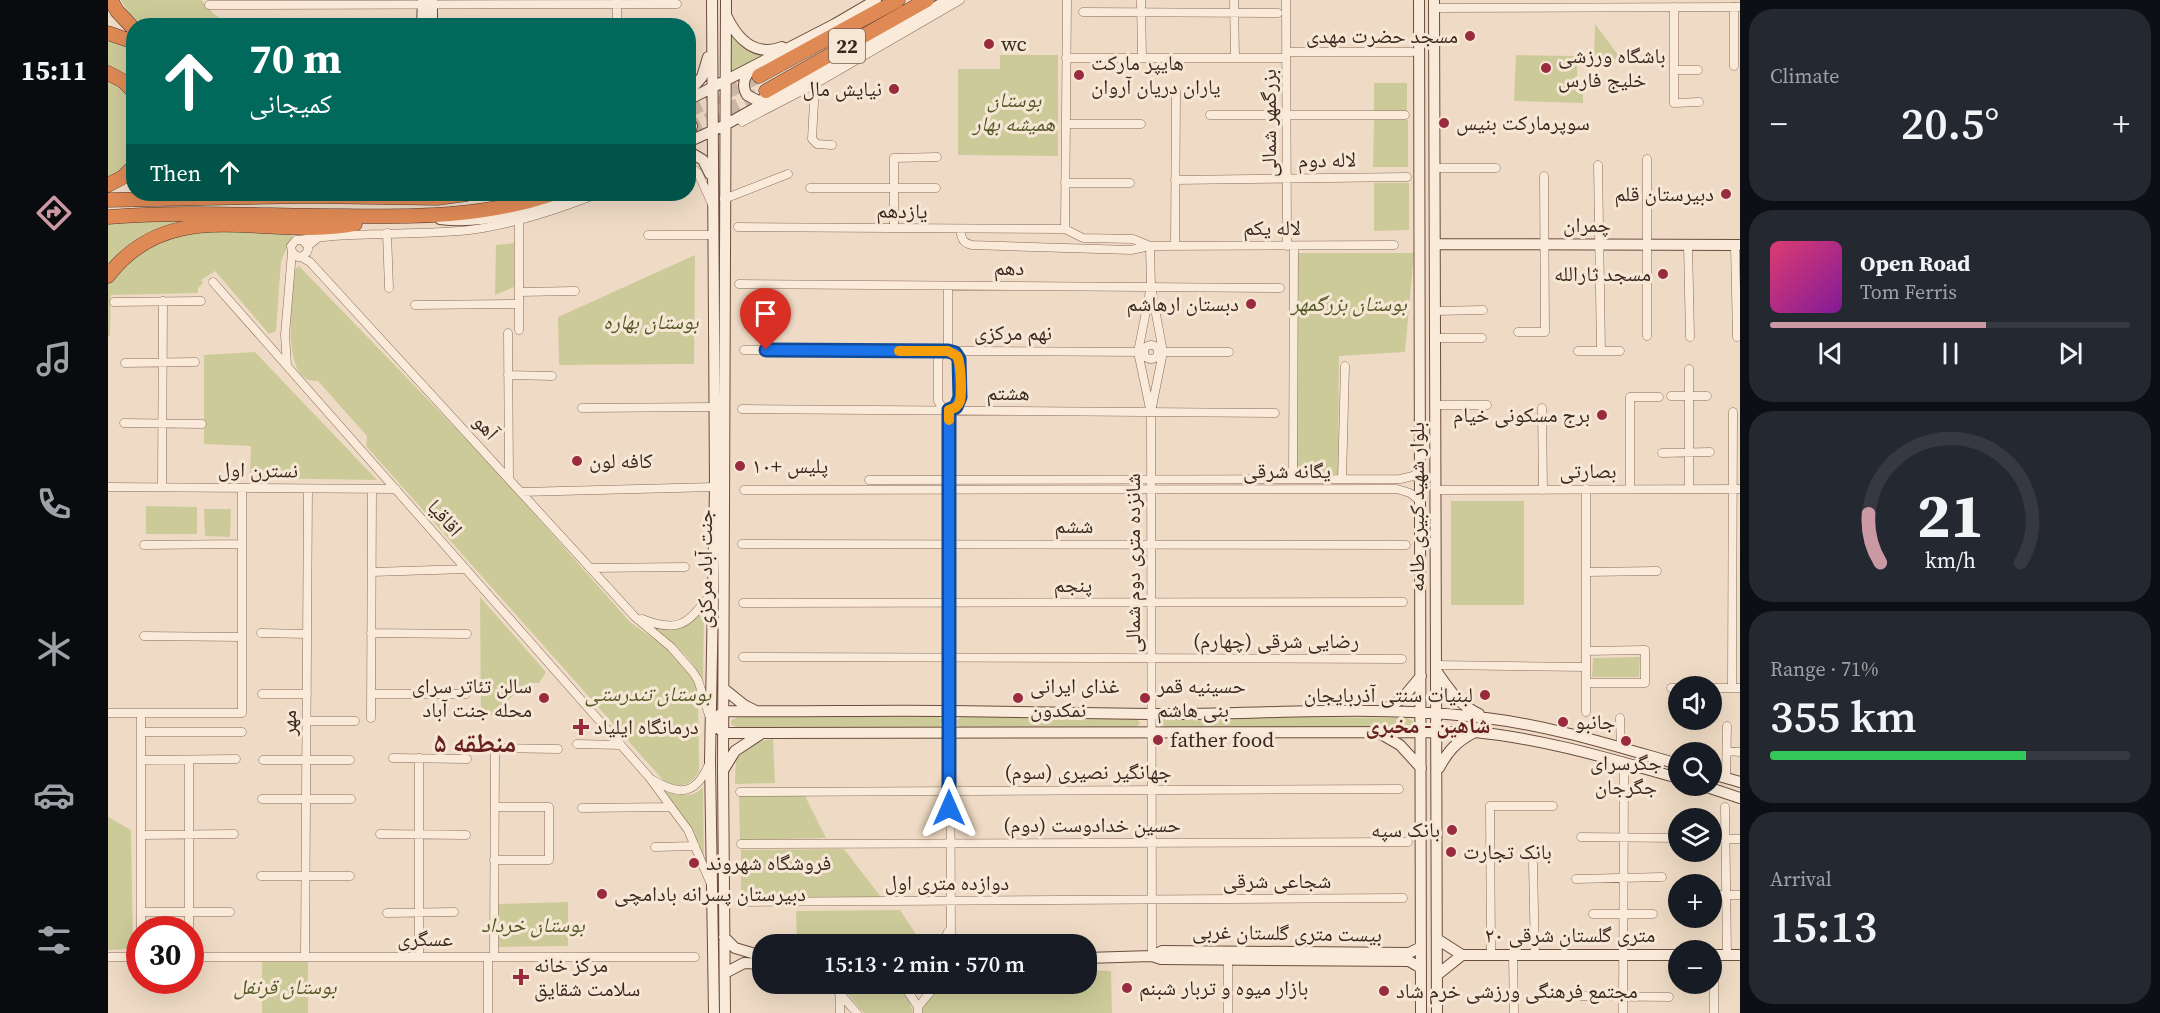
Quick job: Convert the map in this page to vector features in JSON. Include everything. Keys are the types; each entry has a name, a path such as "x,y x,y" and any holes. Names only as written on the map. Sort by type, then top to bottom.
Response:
{"highway":[{"path":"111,0 126,21"},
{"name":"22","path":"757,71 898,0"},
{"name":"22","path":"771,95 927,0"},
{"path":"108,33 126,39"},
{"path":"108,73 126,84"},
{"path":"108,185 126,174"},
{"path":"108,200 126,200"},
{"path":"108,217 425,216 492,210 530,201"},
{"path":"108,276 131,250 157,236 185,227 316,228 390,217"}],"main road":[{"path":"696,84 702,77 707,64 712,30 712,0"},
{"name":"جنت آباد مرکزی","path":"725,1013 723,769 726,0"},
{"path":"876,0 745,78 744,85 747,95 758,101 771,95 948,0"},
{"name":"بلوار شهید کبیری طامه","path":"1419,0 1421,1013"},
{"path":"424,18 427,2"},
{"path":"427,2 430,18"},
{"name":"بلوار شهید کبیری طامه","path":"1434,4 1437,1013"},
{"path":"726,15 739,37 747,44 761,50 776,49 835,24"},
{"name":"جنت آباد مرکزی","path":"712,30 715,487 710,761 714,1013"},
{"path":"696,96 725,81 757,71"},
{"path":"724,176 728,138 731,132 771,95"},
{"path":"696,138 725,125 771,95"},
{"path":"696,156 703,160 712,178"},
{"path":"425,216 452,220 498,217 552,201"},
{"path":"1420,208 1430,212 1434,207"},
{"name":"چمران","path":"1435,244 1737,245"},
{"path":"713,310 725,309"},
{"path":"1437,669 1456,699 1470,710 1488,718"},
{"path":"1378,712 1388,709 1402,699 1421,676"},
{"path":"724,689 744,705 757,711"},
{"path":"1668,761 1551,730 1488,718 1421,713 724,711 711,722 724,733 1475,732 1547,743 1668,775"},
{"path":"723,769 735,751 764,732"},
{"path":"1437,771 1450,749 1460,740 1475,732"},
{"path":"1378,733 1400,746 1421,768"},
{"path":"1722,777 1740,782"},
{"path":"1722,792 1740,798"},
{"path":"724,937 752,959"},
{"name":"۲۰ متری گلستان شرقی","path":"1437,939 1462,955 1668,955"},
{"name":"بیست متری گلستان غربی","path":"1097,958 1152,956 1161,959 1409,953 1421,947"},
{"name":"۲۰ متری گلستان شرقی","path":"1437,975 1462,955"},
{"path":"1722,955 1740,955"},
{"name":"بیست متری گلستان غربی","path":"1228,956 1409,961 1421,968"},
{"path":"725,973 752,958"}],"street":[{"path":"742,122 815,84 960,0"},
{"path":"1065,229 1067,0"},
{"path":"1141,0 1142,57"},
{"path":"1234,0 1234,58"},
{"name":"بزرگمهر شمالی","path":"1286,0 1293,479"},
{"path":"209,5 248,2 677,4"},
{"path":"617,2 617,18"},
{"path":"1434,4 1737,7 1734,66"},
{"path":"1674,7 1674,102 1699,102"},
{"path":"1083,12 1278,13"},
{"path":"1066,58 1234,58 1412,52"},
{"path":"1674,70 1698,70"},
{"path":"815,84 812,139 817,144 832,145"},
{"path":"1175,246 1176,92"},
{"path":"1210,115 1404,115"},
{"path":"1066,124 1141,124"},
{"path":"894,228 894,158 937,157"},
{"path":"1647,159 1647,336"},
{"path":"1598,165 1601,351"},
{"path":"1434,168 1496,168"},
{"path":"696,171 712,204"},
{"path":"724,199 788,174"},
{"path":"1518,332 1545,332 1544,176"},
{"name":"لاله دوم","path":"1175,180 1407,177"},
{"path":"1065,183 1130,183"},
{"path":"810,188 936,188"},
{"path":"301,252 292,244 299,240 321,236 471,229 519,219 575,201"},
{"path":"519,219 519,330"},
{"name":"یازدهم","path":"738,227 1065,229"},
{"name":"لاله یکم","path":"1065,229 1083,238 1133,240 1150,246"},
{"name":"لاله یکم","path":"960,230 963,241 972,245 1131,250 1150,246 1394,245"},
{"path":"387,233 389,288"},
{"path":"648,235 712,235"},
{"path":"287,365 285,335 291,265 301,252 321,236"},
{"name":"آهو","path":"299,240 305,241 301,252 310,262 635,617 671,647 692,671 698,680 711,722"},
{"path":"1688,245 1690,337"},
{"path":"1737,245 1737,337"},
{"name":"شانزده متری دوم شمالی","path":"1150,246 1151,287 1161,352 1151,412"},
{"name":"اقاقیا","path":"213,282 650,777 688,830 712,888"},
{"name":"دهم","path":"739,284 1280,288"},
{"path":"948,286 948,351"},
{"name":"شانزده متری دوم شمالی","path":"1151,287 1141,352 1151,412 1152,956"},
{"path":"519,292 575,291"},
{"path":"162,487 163,301"},
{"path":"114,302 201,301"},
{"path":"415,306 519,304"},
{"path":"1435,311 1483,310"},
{"path":"508,333 508,479"},
{"path":"1435,338 1482,338"},
{"name":"نهم مرکزی","path":"744,350 1141,352 1152,359 1161,352"},
{"path":"948,351 955,353 959,359 960,397 956,407 949,410 942,407 938,401 937,363 941,354 948,351"},
{"path":"1578,351 1620,351"},
{"path":"1161,352 1228,352"},
{"path":"125,363 195,362"},
{"path":"1342,479 1345,366"},
{"path":"1689,369 1689,489"},
{"path":"508,375 552,376"},
{"path":"1671,396 1707,396"},
{"path":"1630,489 1630,397 1659,397"},
{"path":"1436,405 1487,405"},
{"path":"582,408 714,407"},
{"path":"1542,408 1542,490"},
{"name":"هشتم","path":"742,409 1275,413"},
{"path":"949,410 950,934"},
{"path":"1733,412 1737,489 1736,688"},
{"path":"124,423 202,424"},
{"path":"1662,453 1710,452"},
{"name":"یگانه شرقی","path":"869,480 1400,479 1413,476 1420,470"},
{"name":"نسترن اول","path":"108,487 396,489"},
{"path":"521,492 715,487"},
{"path":"108,713 242,713 242,488"},
{"name":"مهر","path":"305,957 308,489"},
{"name":"یگانه شرقی","path":"744,490 1396,489 1410,493 1420,501"},
{"path":"1586,489 1586,712"},
{"name":"بصارتی","path":"1436,490 1737,489"},
{"path":"371,718 372,490"},
{"path":"144,545 242,544"},
{"name":"ششم","path":"742,544 1406,545"},
{"path":"590,568 685,567"},
{"path":"372,572 466,569"},
{"path":"1586,572 1657,571"},
{"path":"635,617 658,626 680,625 690,618 713,591"},
{"name":"پنجم","path":"742,603 1403,603"},
{"path":"261,633 307,634"},
{"path":"372,633 467,634"},
{"path":"144,636 242,637"},
{"path":"1586,651 1645,650 1645,683 1586,683"},
{"name":"رضایی شرقی (چهارم)","path":"743,657 1402,659"},
{"path":"1437,669 1586,667"},
{"path":"262,694 307,694"},
{"path":"371,694 466,694"},
{"path":"141,713 141,916"},
{"path":"1620,718 1621,748"},
{"path":"307,721 355,721"},
{"path":"1726,778 1727,726"},
{"path":"141,732 242,732"},
{"path":"577,744 621,745"},
{"path":"488,1013 496,748 558,749"},
{"path":"1727,751 1740,752"},
{"path":"393,758 466,759"},
{"path":"419,758 419,957"},
{"path":"141,760 236,759"},
{"path":"189,760 189,916"},
{"path":"263,760 350,760"},
{"path":"650,777 670,789 689,789 699,783 710,761"},
{"path":"1623,1013 1624,774"},
{"name":"جهانگیر نصیری (سوم)","path":"740,792 1399,789"},
{"path":"262,800 351,799"},
{"path":"1491,955 1490,806 1553,806"},
{"path":"494,860 549,860 549,807 495,807"},
{"path":"582,808 671,807"},
{"path":"1725,807 1726,955"},
{"path":"141,834 234,834"},
{"path":"380,834 466,835"},
{"path":"1581,837 1668,838"},
{"path":"1725,838 1740,838"},
{"name":"حسین خدادوست (دوم)","path":"741,844 1408,842"},
{"path":"655,847 695,846"},
{"path":"1533,864 1535,955"},
{"path":"261,876 350,876"},
{"path":"1576,879 1662,877"},
{"path":"1722,895 1740,895"},
{"name":"شجاعی شرقی","path":"1152,900 1402,898"},
{"name":"دوازده متری اول","path":"741,902 1152,900"},
{"path":"141,912 230,912"},
{"path":"387,913 454,912"},
{"path":"1593,914 1653,914"},
{"path":"947,934 950,924"},
{"path":"1513,955 1514,1013"},
{"path":"1228,956 1228,1013"},
{"path":"108,957 126,957"},
{"name":"عسگری","path":"204,957 695,957"},
{"path":"840,994 840,1013"},
{"path":"840,994 857,1013"},
{"path":"909,994 918,1010 929,994"},
{"path":"1714,994 1714,1013"},
{"path":"1581,996 1669,997"}],"green space":[{"path":"121,0 201,0 220,18 134,18"},
{"path":"1595,24 1621,59 1594,59"},
{"path":"729,31 774,52 731,75"},
{"path":"108,38 126,45 126,82 108,69"},
{"name":"بوستان همیشه بهار","path":"1000,55 1058,55 1058,156 958,155 958,69 1000,69"},
{"name":"باشگاه ورزشی خلیج فارس","path":"1516,55 1577,56 1577,81 1583,85 1583,103 1514,101"},
{"path":"108,76 126,90 126,167 108,180"},
{"path":"1374,83 1407,83 1407,111 1374,111"},
{"path":"1374,120 1408,120 1408,167 1373,167"},
{"path":"1374,183 1409,183 1409,230 1374,231"},
{"path":"202,220 108,272 108,222"},
{"path":"295,230 281,261 276,331 269,334 215,271 201,280 203,283 198,288 198,293 111,295 110,336 108,337 108,281 119,266 179,231"},
{"path":"514,243 514,287 495,295 496,245"},
{"name":"بوستان بزرگمهر","path":"1298,253 1414,253 1405,352 1339,356 1338,474 1297,474"},
{"name":"بوستان بهاره","path":"695,255 694,364 559,365 558,317"},
{"name":"بوستان تندرستی","path":"299,266 489,463 630,622 669,650 695,682 698,693 699,771 693,780 678,786 663,780 366,446 367,436 318,381 305,378 298,370 293,358 291,343 291,310 295,269"},
{"path":"255,352 377,480 250,478 251,446 204,444 204,355"},
{"path":"1451,501 1524,501 1524,605 1451,605"},
{"path":"146,506 197,507 197,534 146,534"},
{"path":"204,509 231,509 230,537 205,536"},
{"path":"480,597 546,672 539,683 525,685 485,721 481,721"},
{"path":"704,609 703,688 701,679 691,662 655,628 683,627 693,621"},
{"path":"1640,657 1639,677 1592,677 1593,658"},
{"path":"938,716 942,721 939,728 737,728 731,724 731,721 737,717"},
{"path":"962,716 1137,717 1140,724 1133,729 962,729 958,726 957,720"},
{"path":"1407,718 1413,721 1413,726 1410,728 1165,727 1162,724 1164,719"},
{"path":"773,739 775,783 735,784 736,754 752,742"},
{"path":"703,787 704,860 685,821 659,788 676,794 688,795"},
{"path":"739,796 805,796 826,838 740,840"},
{"path":"108,817 131,830 132,916 126,916 126,949 108,950"},
{"path":"844,849 881,897 741,897 741,850"},
{"name":"بوستان خرداد","path":"568,902 568,946 499,947 498,904"},
{"path":"900,910 916,934 797,934 796,911"},
{"name":"بوستان قرنفل","path":"262,962 308,962 308,1013 262,1013"},
{"path":"1097,970 1111,971 1112,1013 922,1013 933,994 1097,994"},
{"path":"848,994 905,994 913,1013 864,1013"}],"tunnel":[{"path":"696,107 759,76"},
{"path":"696,126 766,91"}],"slow traffic":[{"path":"899,351 955,353 960,363 960,401 956,407 949,410 949,420"}],"place":[{"name":"مسجد حضرت مهدی","path":"1470,36"},
{"name":"wc","path":"989,44"},
{"name":"باشگاه ورزشی خلیج فارس","path":"1546,68"},
{"name":"هایپر مارکت یاران دریان آروان","path":"1079,75"},
{"name":"نیایش مال","path":"894,89"},
{"name":"سوپرمارکت بنیس","path":"1444,123"},
{"name":"دبیرستان قلم","path":"1726,194"},
{"name":"مسجد ثارالله","path":"1663,274"},
{"name":"دبستان ارهاشم","path":"1251,304"},
{"name":"برج مسکونی خیام","path":"1602,415"},
{"name":"کافه لون","path":"577,461"},
{"name":"پلیس +۱۰","path":"740,466"},
{"name":"لبنیات سنتی آذربایجان","path":"1485,695"},
{"name":"سالن تئاتر سرای محله جنت آباد","path":"544,698"},
{"name":"غذای ایرانی نمکدون","path":"1018,698"},
{"name":"حسینیه قمر بنی هاشم","path":"1145,698"},
{"name":"جانبو","path":"1563,722"},
{"name":"درمانگاه ایلیاد","path":"581,727"},
{"name":"father food","path":"1158,740"},
{"name":"جگرسرای جگرجان","path":"1626,741"},
{"name":"بانک سپه","path":"1452,830"},
{"name":"بانک تجارت","path":"1451,852"},
{"name":"فروشگاه شهروند","path":"694,863"},
{"name":"دبیرستان پسرانه بادامچی","path":"602,894"},
{"name":"مرکز خانه سلامت شقایق","path":"521,977"},
{"name":"بازار میوه و تربار شبنم","path":"1127,988"},
{"name":"مجتمع فرهنگی ورزشی خرم شاد","path":"1384,991"}],"district":[{"name":"شاهین - مخبری","path":"1428,725"},
{"name":"منطقه ۵","path":"475,743"}],"route":[{"path":"766,350 948,351 955,353 959,359 960,401 956,407 949,410 949,808"}]}
